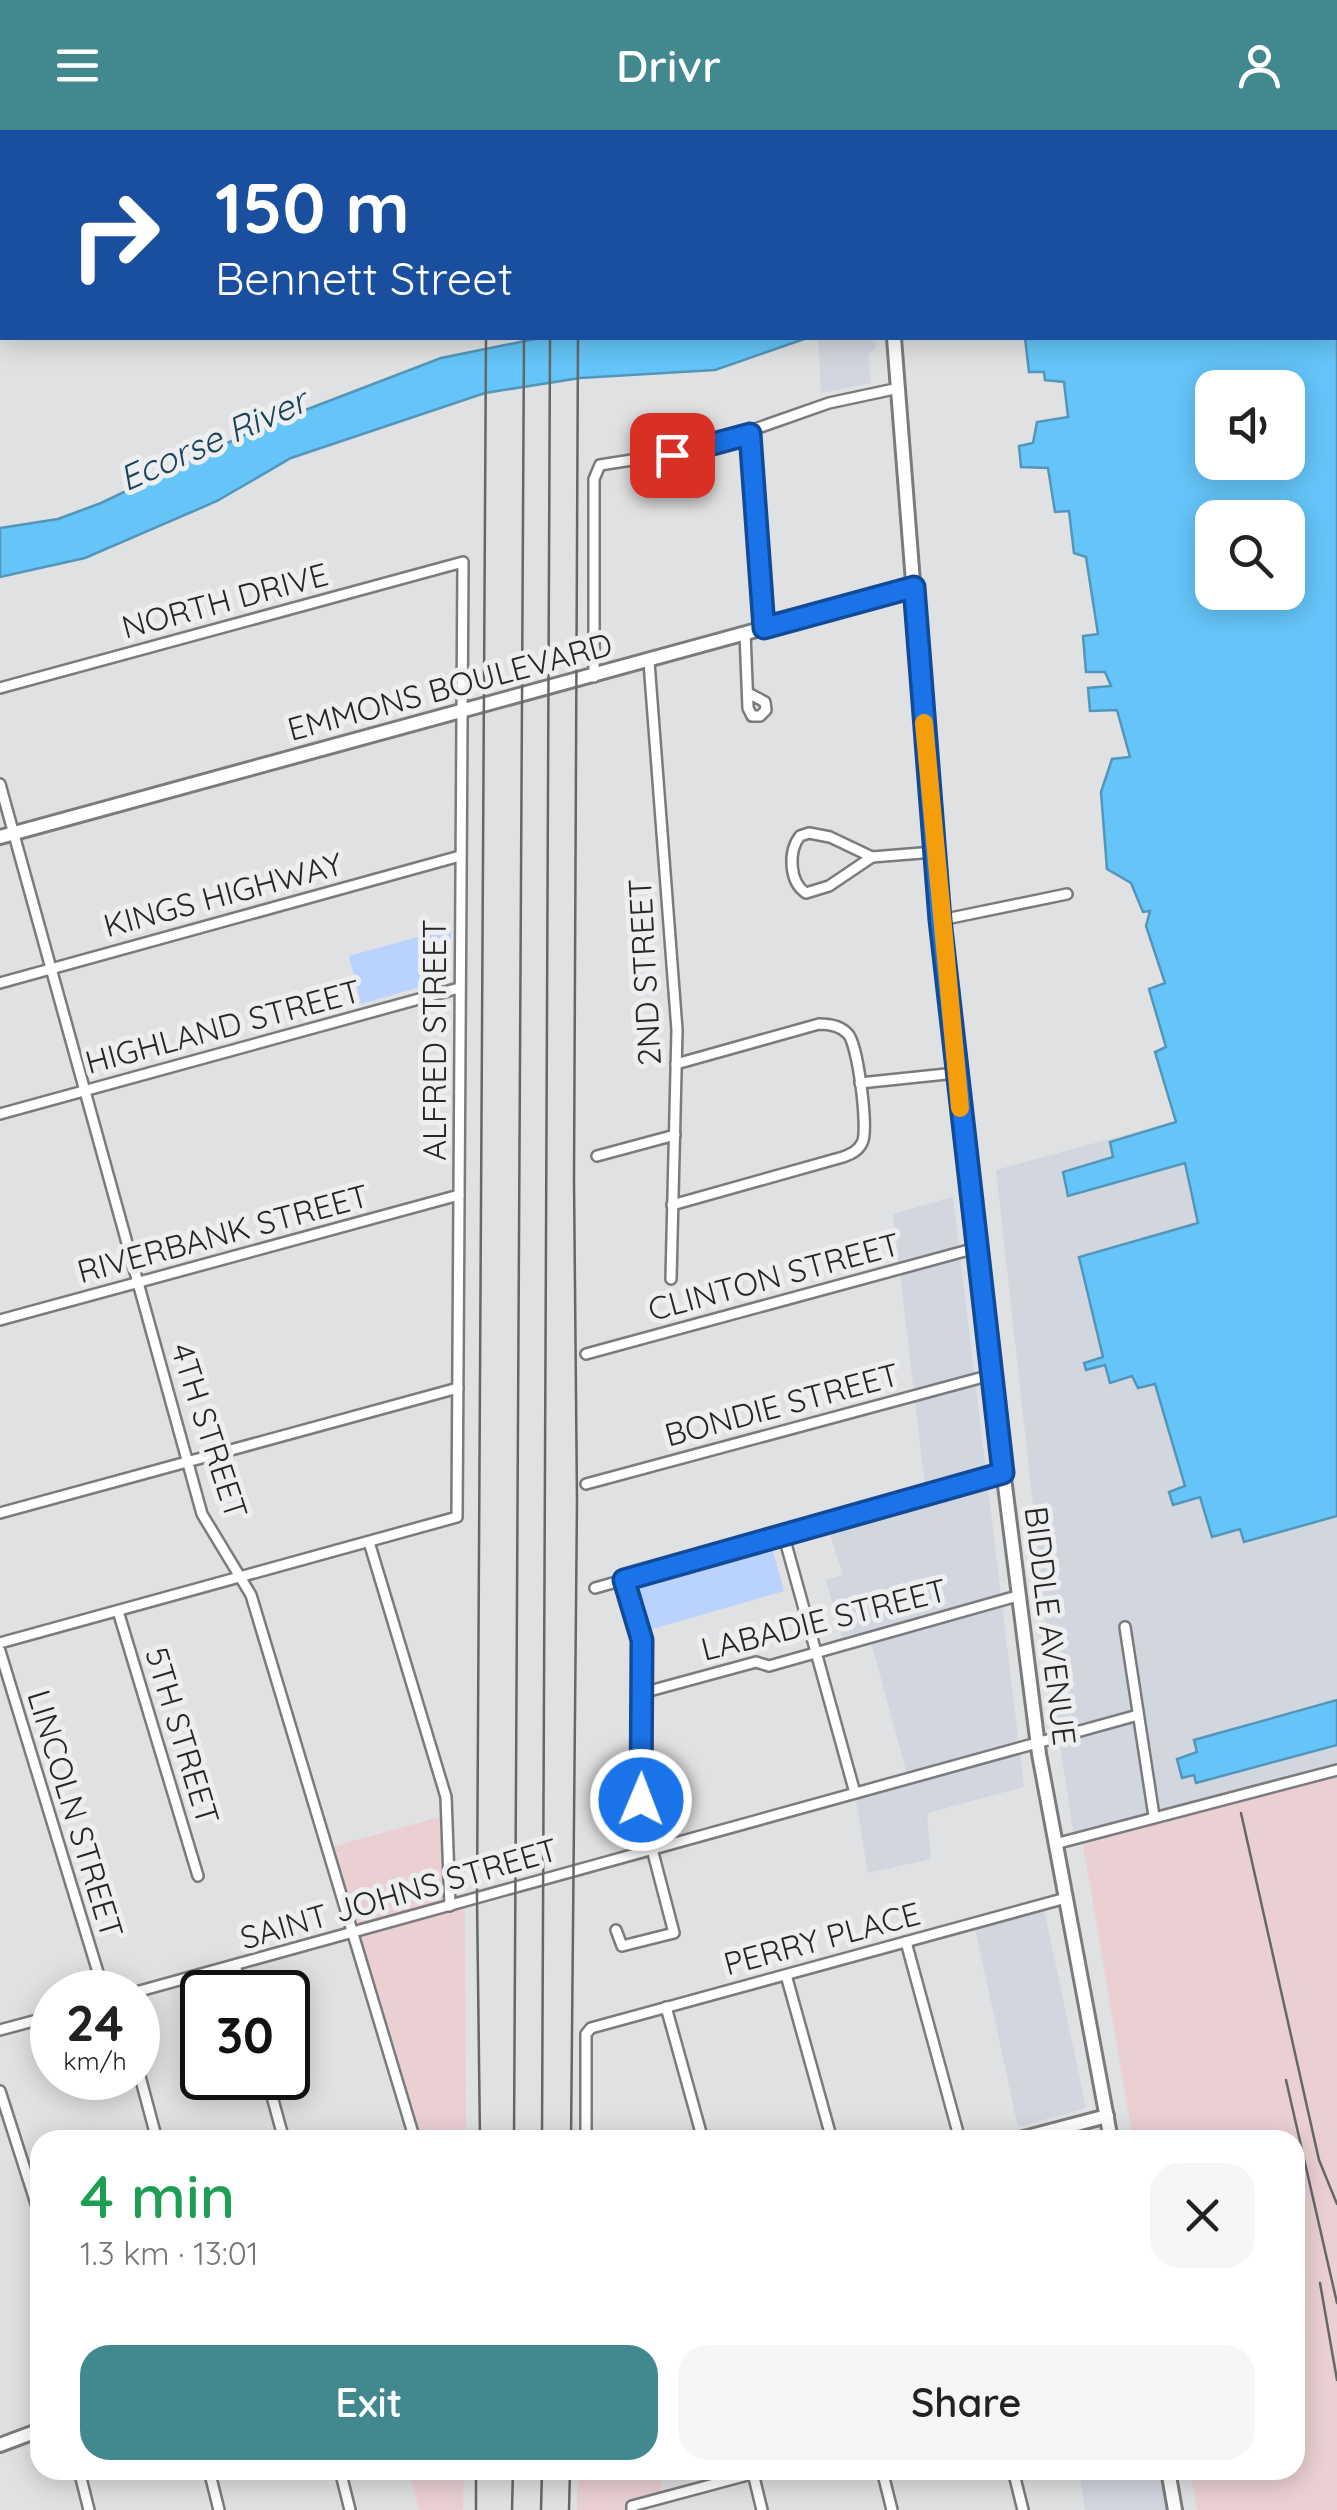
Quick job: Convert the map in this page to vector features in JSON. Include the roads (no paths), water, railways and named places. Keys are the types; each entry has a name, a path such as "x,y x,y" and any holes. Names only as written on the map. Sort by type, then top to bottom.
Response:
{"main road":[{"name":"BIDDLE AVENUE","path":"894,340 940,920 991,1375 1037,1743 1109,2130"},
{"name":"EMMONS BOULEVARD","path":"7,835 914,587"},
{"path":"1054,2130 1107,2116"},
{"path":"0,2445 30,2434"},
{"path":"1170,2480 1175,2510"}],"street":[{"path":"594,677 594,479 600,465 672,455 750,434 829,403 900,388"},
{"path":"750,434 764,628"},
{"name":"NORTH DRIVE","path":"0,688 464,562"},
{"name":"ALFRED STREET","path":"369,1542 458,1518 464,562"},
{"path":"746,633 750,694"},
{"name":"2ND STREET","path":"649,662 676,1064 671,1279"},
{"name":"4TH STREET","path":"0,784 7,835 51,969 202,1514 251,1595 412,2130"},
{"path":"872,857 830,836 800,836 792,852 795,883 806,893 818,892 872,857 934,852"},
{"name":"KINGS HIGHWAY","path":"0,983 460,856"},
{"path":"940,920 1067,894"},
{"name":"HIGHLAND STREET","path":"0,1114 460,988"},
{"path":"672,1205 850,1154 865,1136 851,1038 825,1024 676,1064"},
{"path":"860,1083 956,1073"},
{"path":"597,1156 675,1134"},
{"name":"RIVERBANK STREET","path":"0,1320 459,1195"},
{"name":"CLINTON STREET","path":"586,1354 976,1248"},
{"name":"BONDIE STREET","path":"586,1484 991,1375"},
{"path":"0,1513 458,1388"},
{"path":"595,1588 1003,1473"},
{"path":"784,1533 856,1793"},
{"path":"0,1647 369,1542 446,1797 450,1906"},
{"path":"616,1930 622,1946 674,1933 641,1800 642,1640 624,1580"},
{"name":"LABADIE STREET","path":"642,1692 756,1662 769,1666 1018,1596"},
{"name":"5TH STREET","path":"118,1612 198,1876"},
{"path":"1125,1626 1154,1816"},
{"name":"LINCOLN STREET","path":"0,1647 97,1970"},
{"name":"SAINT JOHNS STREET","path":"160,1985 1138,1716"},
{"path":"1056,1844 1337,1770"},
{"name":"PERRY PLACE","path":"586,2130 586,2034 591,2028 1066,1898"},
{"path":"906,1942 957,2130"},
{"path":"235,1965 236,1970"},
{"path":"786,1975 829,2130"},
{"path":"666,2007 700,2130"},
{"path":"0,2030 30,2022"},
{"path":"0,2091 30,2185"},
{"path":"146,2100 154,2130"},
{"path":"273,2100 281,2130"},
{"path":"82,2480 89,2510"},
{"path":"212,2480 220,2510"},
{"path":"342,2480 350,2510"},
{"path":"632,2508 729,2480"},
{"path":"755,2480 762,2510"},
{"path":"884,2480 892,2510"},
{"path":"1016,2480 1023,2510"}],"railway":[{"path":"480,2130 477,1898 486,340"},
{"path":"514,2130 524,340"},
{"path":"542,2130 550,340"},
{"path":"571,2130 577,1501 574,1180 578,340"},
{"path":"1241,1813 1319,2160 1337,2204"},
{"path":"1286,2080 1297,2130"},
{"path":"1305,2163 1337,2303"},
{"path":"1320,2283 1337,2380"},
{"path":"476,2480 476,2510"},
{"path":"512,2510 513,2480"},
{"path":"541,2510 542,2480"},
{"path":"569,2510 570,2480"}],"water label":[{"name":"Ecorse River","path":"213,440"}]}
